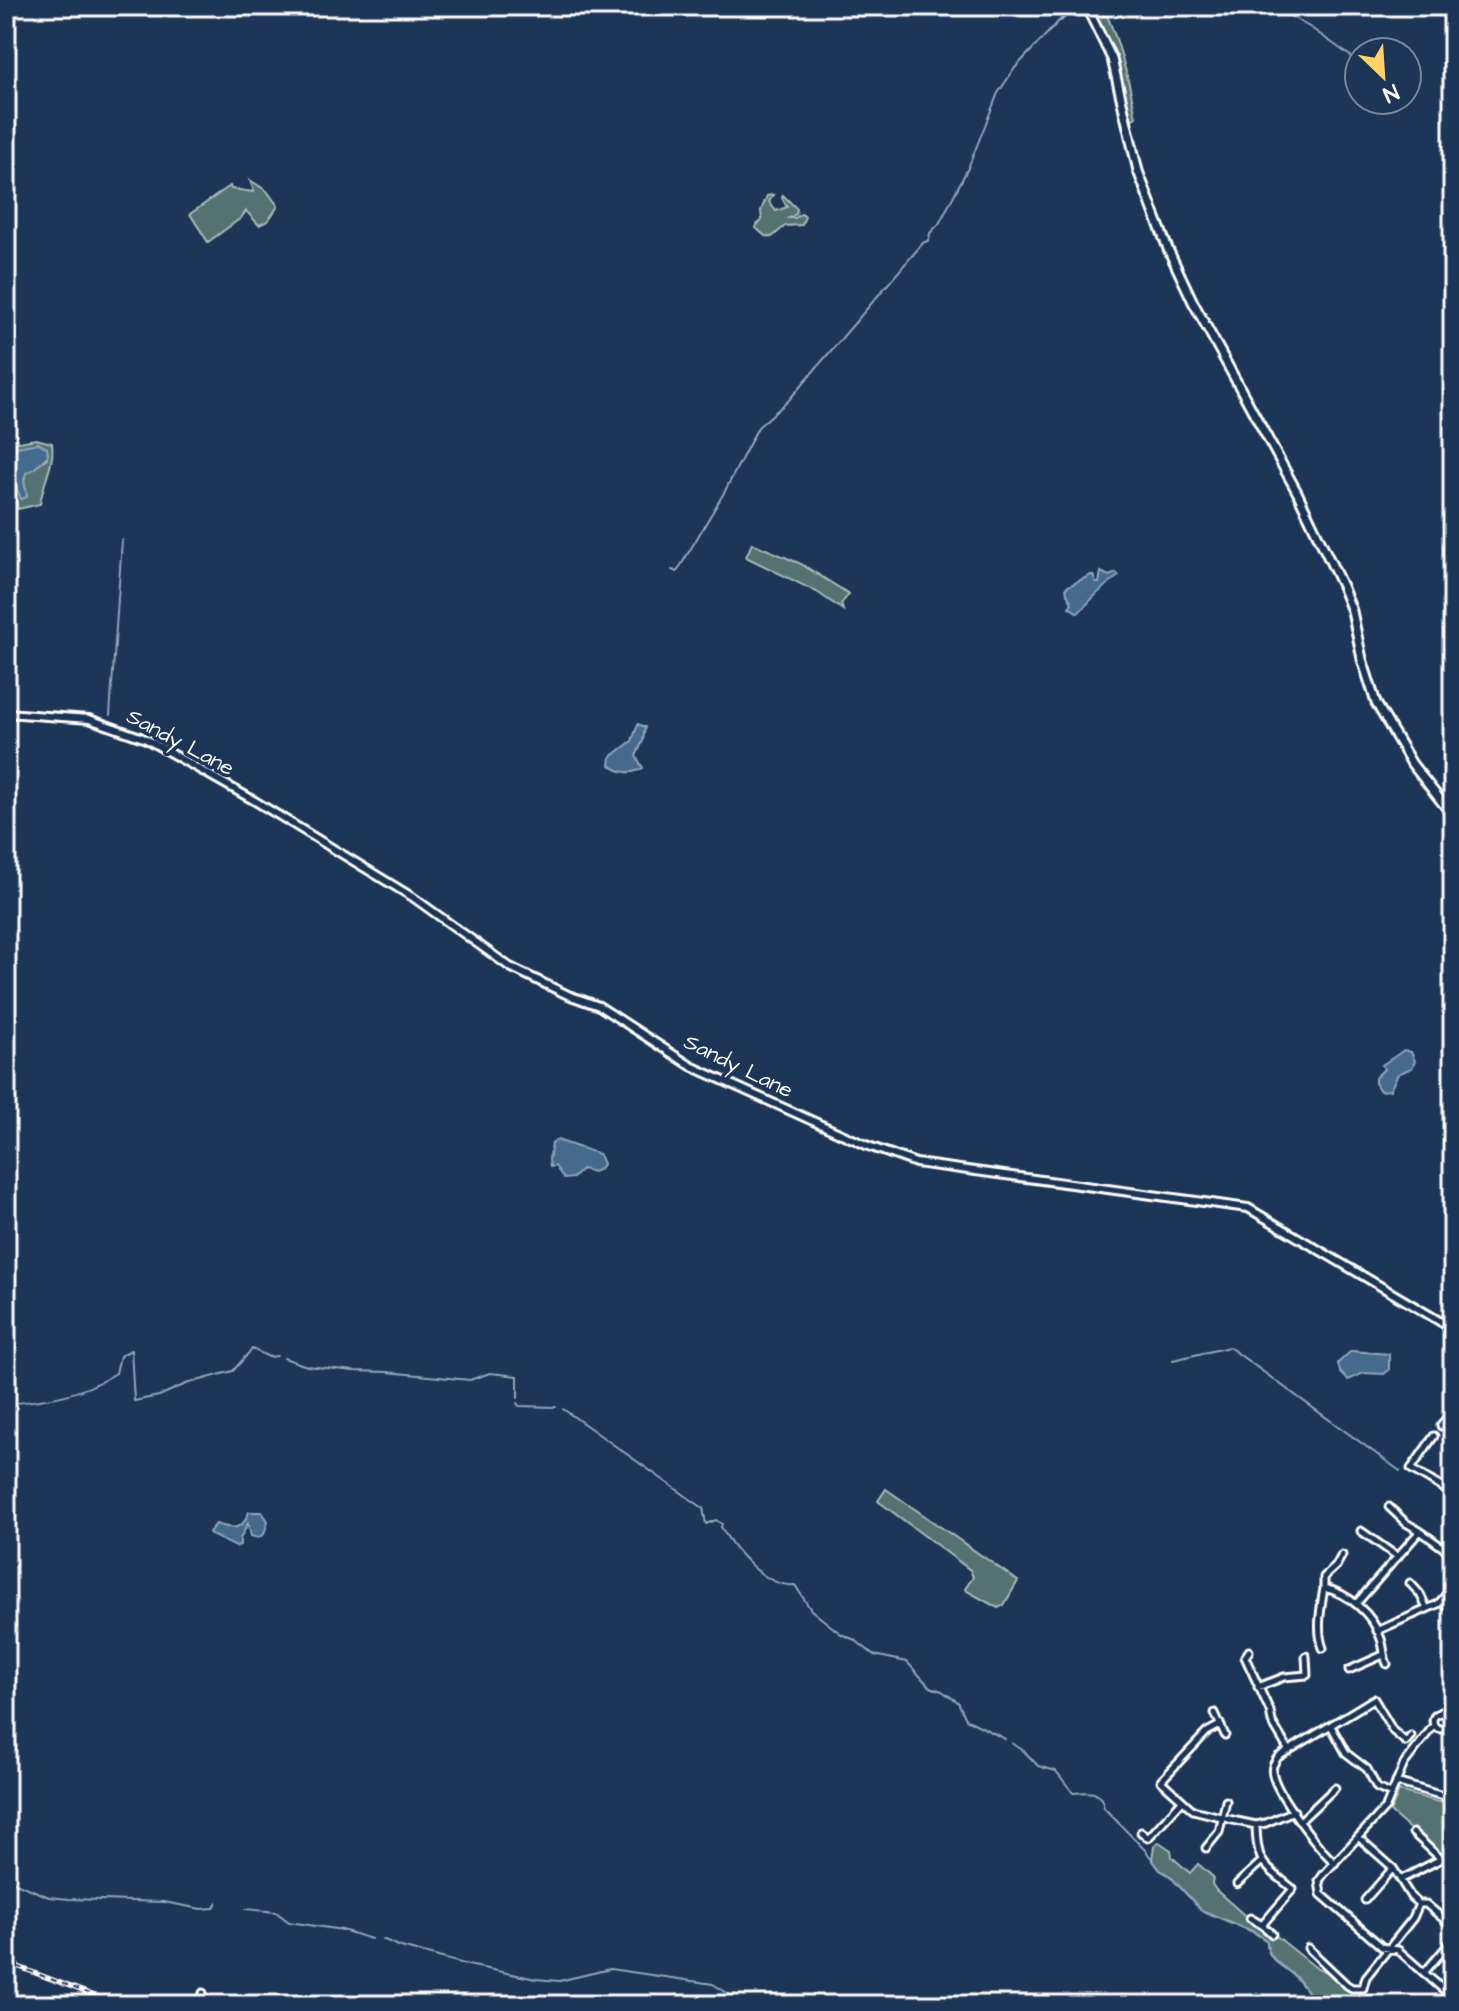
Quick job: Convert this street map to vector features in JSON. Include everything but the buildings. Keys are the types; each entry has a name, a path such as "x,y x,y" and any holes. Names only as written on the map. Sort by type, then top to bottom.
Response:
{"main road":[{"path":"1086,6 1112,59 1138,171 1168,249 1193,302 1290,478 1352,611 1362,659 1376,703 1412,764 1453,816"}],"street":[{"name":"Sandy Lane","path":"6,713 89,719 105,722 146,739 414,898 510,967 599,1006 691,1066 866,1145 916,1163 1248,1208 1453,1329"},
{"path":"1441,1426 1453,1408"},
{"path":"1434,1436 1409,1471 1453,1494"},
{"path":"1388,1516 1391,1508 1406,1523 1453,1555"},
{"path":"1361,1531 1398,1557"},
{"path":"1356,1604 1420,1531"},
{"path":"1323,1648 1320,1619 1324,1577 1342,1555"},
{"path":"1412,1587 1427,1609"},
{"path":"1377,1631 1442,1602 1453,1587"},
{"path":"1324,1588 1356,1604 1368,1615 1377,1631 1387,1664"},
{"path":"1442,1602 1453,1610"},
{"path":"1354,1670 1383,1655"},
{"path":"1245,1656 1272,1722 1289,1751"},
{"path":"1258,1687 1284,1677 1307,1678 1306,1656"},
{"path":"1335,1863 1317,1847 1272,1771 1278,1757 1382,1693"},
{"path":"1374,1699 1404,1744 1411,1736"},
{"path":"1436,1727 1434,1717 1450,1703"},
{"path":"1215,1713 1225,1735"},
{"path":"1442,1713 1450,1719 1450,1727 1436,1727 1430,1732 1404,1764 1386,1807 1319,1881 1321,1894 1382,1947 1398,1950 1453,1998"},
{"path":"1220,1725 1207,1732 1158,1780 1193,1810 1256,1825 1274,1822 1294,1811"},
{"path":"1331,1726 1346,1753 1367,1769 1377,1788 1391,1794"},
{"path":"1396,1782 1453,1799"},
{"path":"1300,1821 1326,1791 1335,1788"},
{"path":"1206,1848 1222,1817 1226,1801"},
{"path":"1141,1832 1151,1840 1181,1802"},
{"path":"1256,1825 1261,1862 1293,1889"},
{"path":"1413,1833 1441,1859"},
{"path":"1358,1837 1393,1868 1411,1897 1419,1904 1426,1904 1453,1927"},
{"path":"1402,1879 1447,1855"},
{"path":"1238,1880 1261,1862"},
{"path":"1365,1900 1393,1868"},
{"path":"1262,1925 1288,1900 1298,1883"},
{"path":"1308,1948 1318,1961 1347,1985 1363,1988 1366,1977 1413,1918 1419,1904"},
{"path":"1250,1918 1272,1934"},
{"path":"1424,1973 1453,1939"},
{"path":"202,2005 203,1993"}],"green space":[{"path":"1091,6 1103,6 1119,47 1136,117 1129,121 1116,63"},
{"path":"250,180 267,191 278,206 268,221 259,225 246,211 208,242 190,214 230,186 231,189 254,192"},
{"path":"773,195 769,202 776,211 787,207 783,195 797,209 796,214 789,218 801,214 805,216 802,225 785,226 772,237 765,236 755,227 762,220 761,211 767,196"},
{"path":"36,439 52,443 50,466 40,504 18,509 6,467 27,497 26,473 47,458 38,443 6,448 13,443"},
{"path":"752,543 801,564 849,594 841,604 843,610 817,592 746,557"},
{"path":"886,1489 1018,1581 1004,1605 998,1608 967,1591 965,1589 973,1577 970,1570 878,1501"},
{"path":"1399,1791 1453,1806 1453,1864 1390,1812"},
{"path":"1159,1842 1171,1850 1172,1857 1190,1873 1198,1864 1213,1877 1212,1884 1216,1890 1270,1938 1275,1935 1315,1967 1332,1974 1349,1991 1365,1994 1382,2005 1318,2005 1298,1980 1270,1954 1267,1941 1254,1932 1201,1910 1170,1876 1160,1870 1152,1859 1154,1846"}],"water":[{"path":"38,443 47,448 48,455 26,473 27,497 21,499 11,472 6,467 6,449"},
{"path":"1101,572 1119,576 1078,613 1069,607 1072,603 1066,587 1091,575 1099,583"},
{"path":"638,724 645,727 636,756 643,768 630,772 617,770 610,765 611,757 632,741"},
{"path":"1404,1050 1411,1052 1415,1061 1412,1068 1398,1074 1390,1090 1380,1091 1375,1078 1384,1069 1382,1065"},
{"path":"557,1140 599,1154 603,1164 593,1172 582,1169 573,1178 564,1179 555,1166 550,1167 552,1143"},
{"path":"1351,1351 1389,1354 1389,1370 1384,1374 1364,1373 1348,1380 1340,1372 1338,1363"},
{"path":"249,1512 262,1512 268,1521 264,1534 258,1538 251,1536 248,1523 240,1545 236,1547 209,1532 216,1524 237,1527"}],"waterway":[{"path":"672,570 677,572 725,491 758,427 788,401 923,243 929,240 930,233 939,224 968,168 998,93 1015,68 1073,6"},
{"path":"1061,21 1076,6"},
{"path":"1273,6 1343,51"},
{"path":"110,715 122,540"},
{"path":"1173,1360 1229,1347 1400,1471"},
{"path":"6,1404 49,1398 90,1387 116,1373 120,1356 131,1350 134,1401 159,1396 186,1384 233,1371 252,1349 269,1357 277,1356"},
{"path":"284,1358 307,1366 470,1380 490,1373 518,1376 518,1398"},
{"path":"517,1403 519,1406 556,1407"},
{"path":"563,1409 703,1508 706,1524 716,1520 722,1524 727,1536 752,1566 773,1580 795,1585 811,1610 841,1634 855,1640 874,1655 907,1662 930,1687 958,1702 966,1719 1005,1739"},
{"path":"1012,1743 1038,1766 1056,1771 1073,1793 1097,1795 1104,1808 1160,1870 1170,1876 1201,1910 1267,1941 1272,1957 1297,1978 1318,2005"},
{"path":"6,1879 49,1897 164,1902 201,1909 214,1908 217,1902"},
{"path":"246,1909 276,1912 289,1922 342,1930 371,1939"},
{"path":"382,1939 468,1965 536,1979 559,1981 610,1969 713,1984 735,1998 755,2005"}],"railway":[{"path":"6,1962 119,2005"}]}
